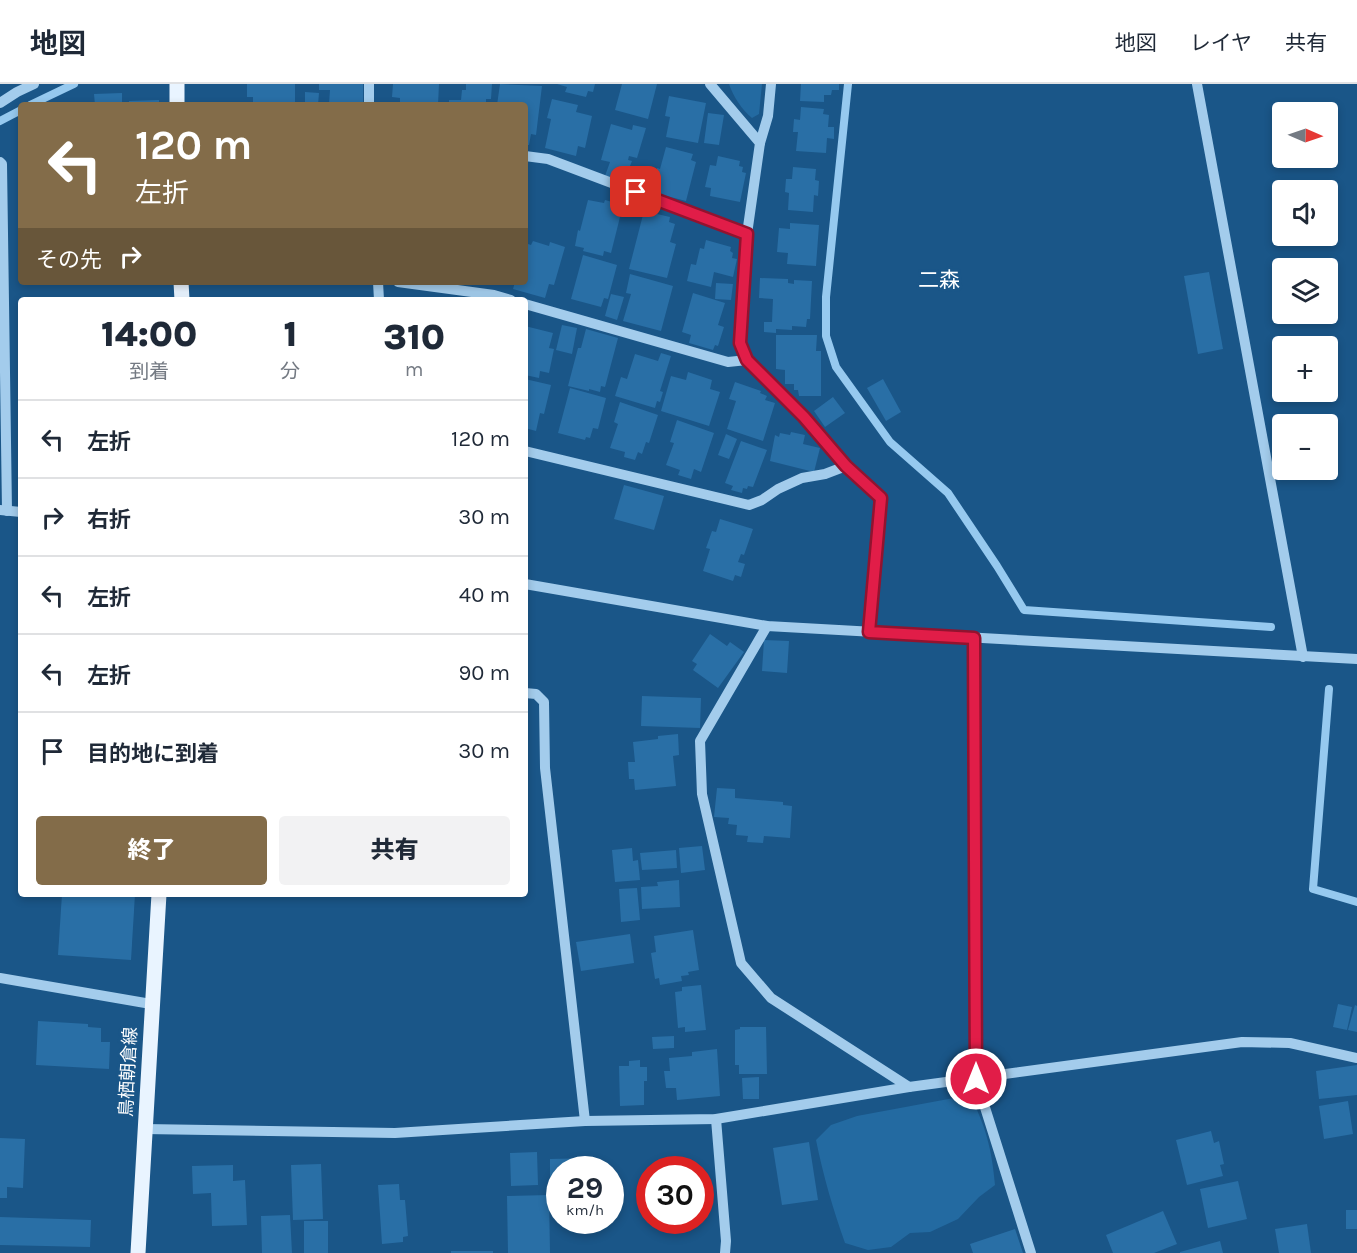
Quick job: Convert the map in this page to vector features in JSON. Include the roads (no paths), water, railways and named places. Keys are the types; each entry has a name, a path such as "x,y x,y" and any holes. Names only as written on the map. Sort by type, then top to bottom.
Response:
{"main road":[{"path":"177,84 177,102"},
{"name":"鳥栖朝倉線","path":"138,1253 159,897"}],"street":[{"path":"0,104 34,84"},
{"path":"369,84 369,102"},
{"path":"710,84 759,143"},
{"path":"771,84 768,116 759,143 747,234 740,343 747,360 804,417 846,466 881,498 869,632"},
{"path":"1197,84 1303,657"},
{"path":"528,156 548,159 747,234"},
{"path":"0,162 2,164 3,511 18,512"},
{"path":"420,285 501,297"},
{"path":"528,305 728,362 747,360"},
{"path":"528,452 748,505 802,478 825,474 846,466"},
{"path":"528,585 767,626 1357,659"},
{"path":"767,626 700,741 702,794 741,963 771,998 909,1087"},
{"path":"974,638 976,1079 1030,1253"},
{"path":"528,693 536,694 544,702 545,768 585,1121"},
{"path":"0,978 151,1004"},
{"path":"144,1130 395,1133 585,1121 716,1119 909,1087 1242,1042 1290,1043 1357,1058"},
{"path":"716,1119 726,1241 725,1253"}],"waterway":[{"path":"36,102 74,84"},
{"path":"848,84 826,297 826,336 836,367 890,442 948,493 1024,610 1271,627"},
{"path":"0,121 18,112"},
{"path":"1329,689 1313,889 1357,902"}],"district":[{"name":"二森","path":"939,280"}]}
